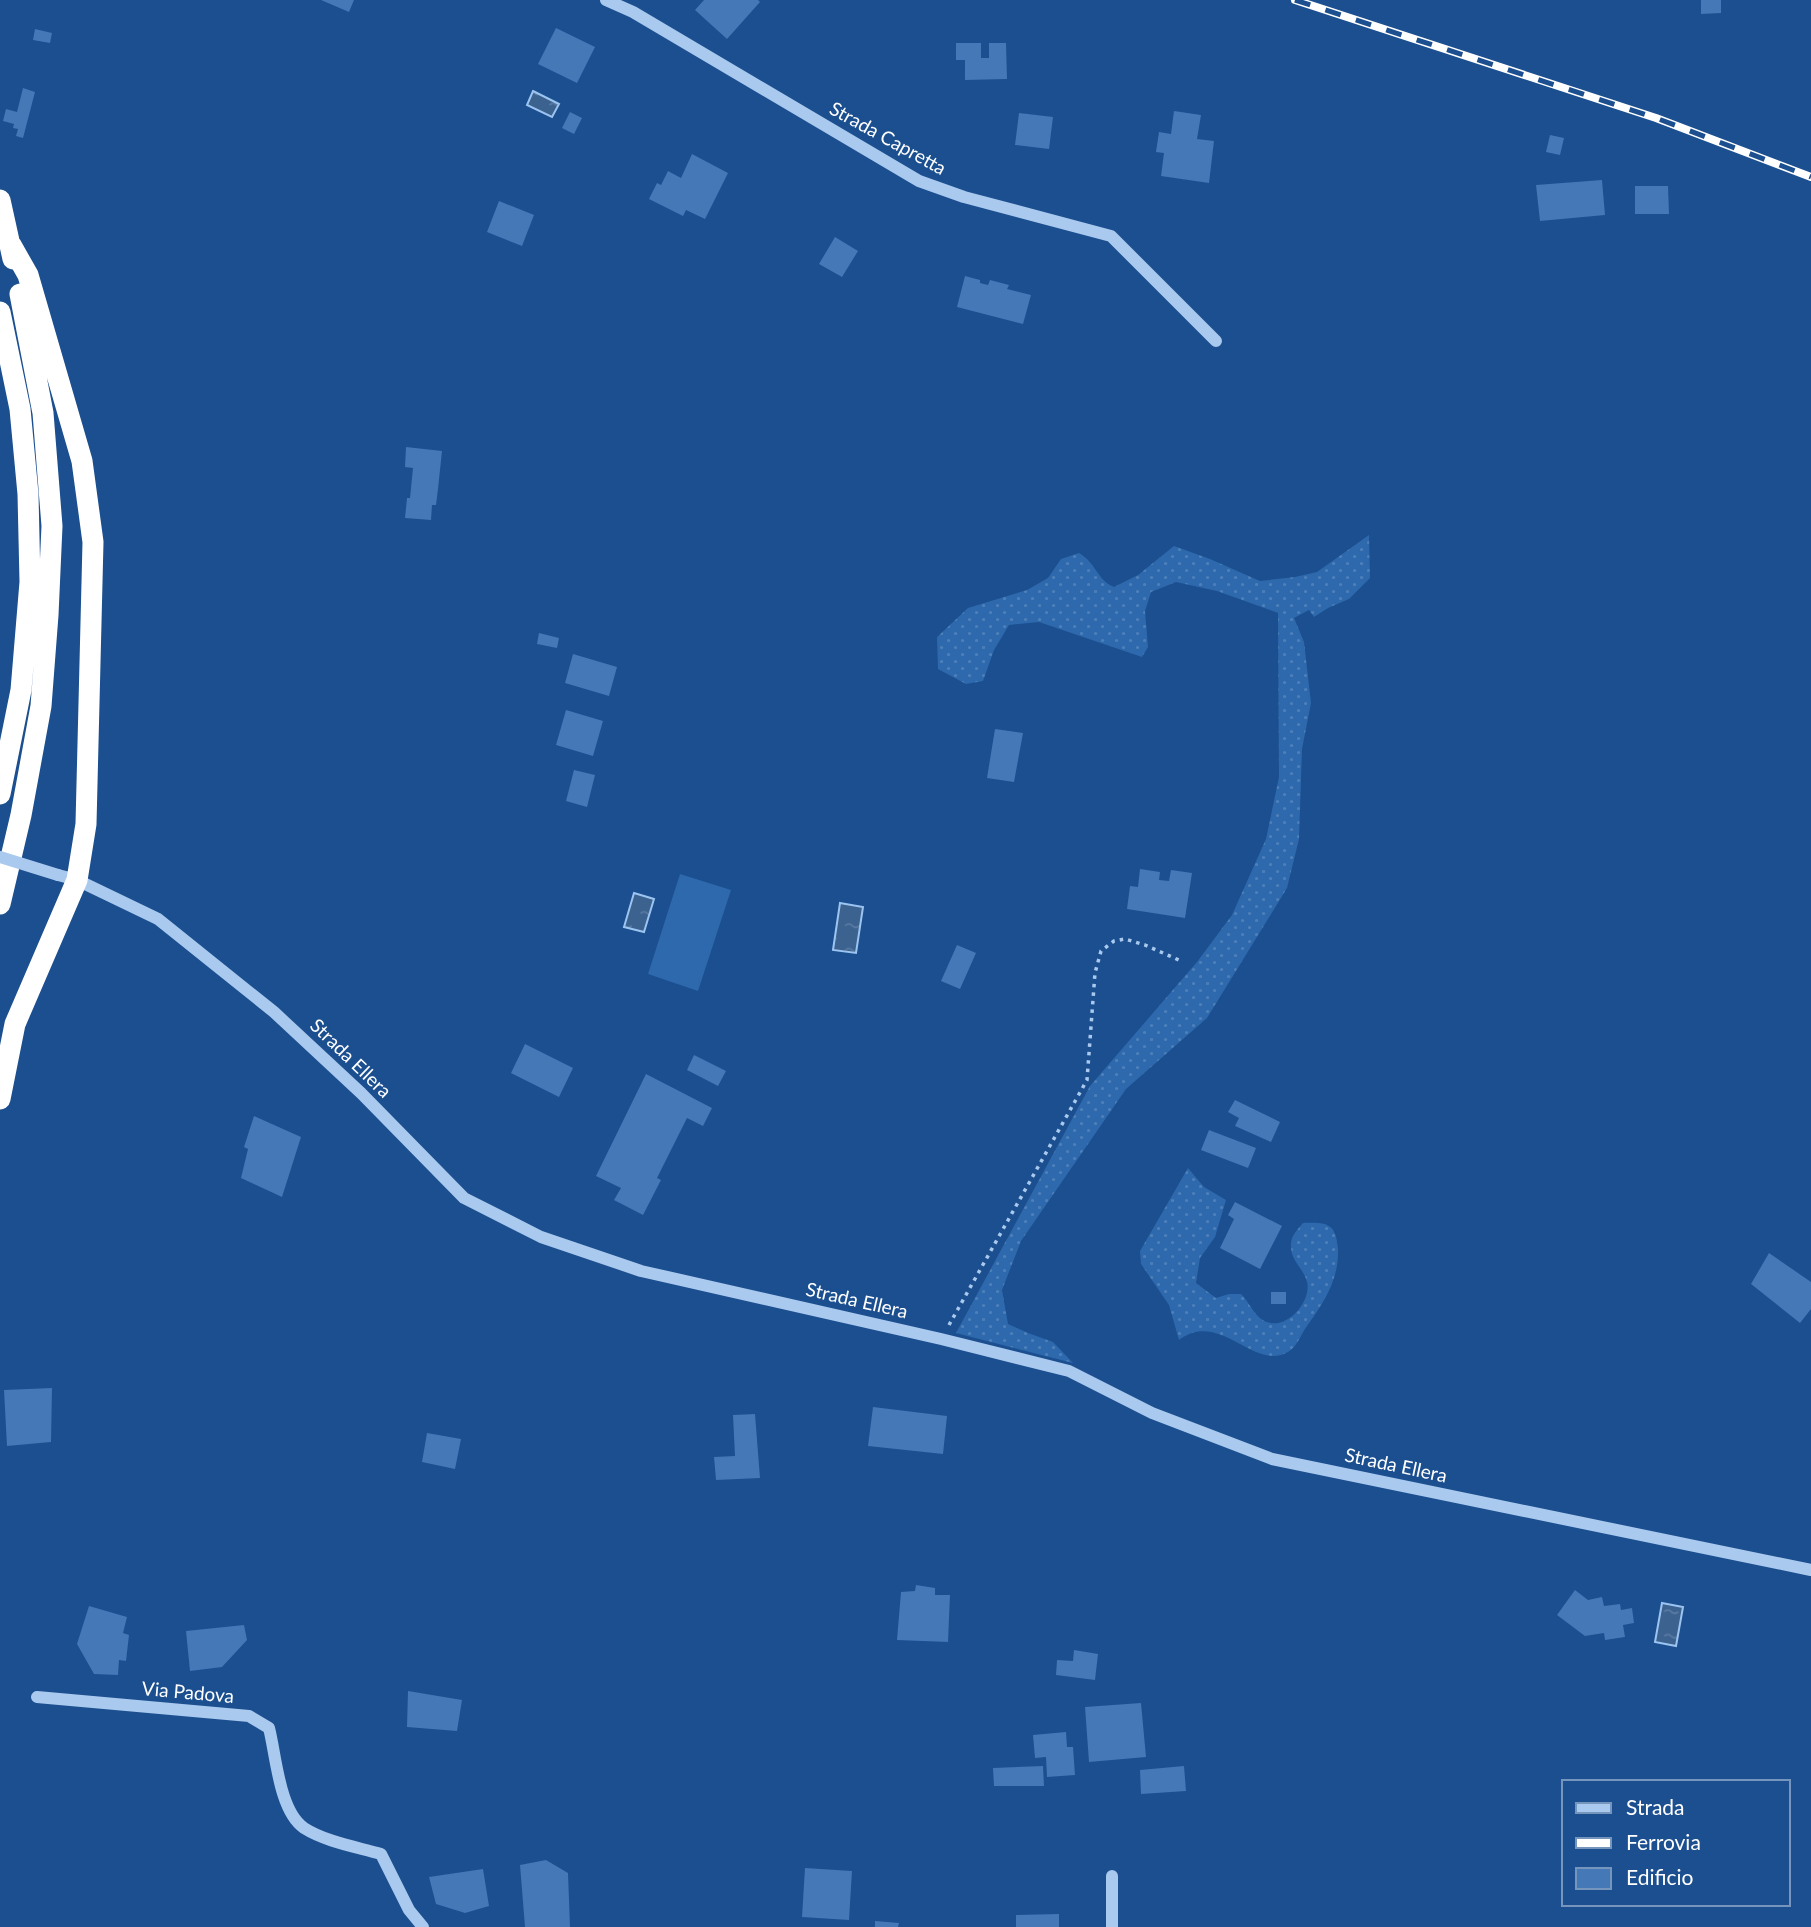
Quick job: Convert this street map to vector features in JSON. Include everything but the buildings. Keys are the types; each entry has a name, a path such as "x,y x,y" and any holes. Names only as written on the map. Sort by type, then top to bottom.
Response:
{"highway":[{"path":"0,200 43,413 52,526 41,706 21,815 0,904"},
{"path":"0,1099 15,1024 86,824 93,542 82,461 28,275 11,245"},
{"path":"0,312 20,409 28,494 30,582 20,690 0,794"}],"street":[{"name":"Strada Capretta","path":"606,0 633,12 919,181 964,197 1111,236 1216,341"},
{"name":"Strada Ellera","path":"0,857 67,878 158,919 274,1012 361,1093 464,1198 541,1237 641,1271 1069,1371 1152,1413 1272,1459 1811,1570"},
{"name":"Via Padova","path":"37,1697 249,1716 269,1728 284,1796 296,1819 303,1827 316,1833 381,1854 409,1910 422,1927"},
{"path":"1112,1876 1112,1927"}],"path":[{"path":"941,1339 1087,1080 1095,973 1101,951 1114,941 1125,939 1181,961"}],"shaded area":[{"path":"1369,535 1370,578 1349,599 1314,617 1309,610 1294,618 1304,642 1311,703 1302,749 1299,839 1287,888 1207,1018 1126,1089 1021,1241 1002,1290 1008,1324 1053,1342 1073,1363 956,1333 1090,1086 1197,962 1232,915 1266,839 1279,777 1278,613 1217,591 1176,582 1151,592 1145,611 1148,647 1142,657 1039,622 1009,625 994,650 983,681 966,684 938,669 937,637 968,608 1027,590 1048,578 1061,559 1079,553 1114,587 1138,575 1174,546 1260,581 1317,572"},
{"path":"680,874 731,890 698,991 648,974"},
{"path":"1188,1168 1204,1187 1226,1200 1215,1237 1200,1258 1196,1283 1216,1298 1241,1294 1256,1314 1267,1322 1282,1322 1290,1318 1306,1297 1307,1282 1292,1252 1291,1243 1296,1231 1303,1223 1318,1223 1329,1226 1335,1234 1338,1260 1333,1281 1319,1308 1288,1352 1275,1356 1262,1354 1223,1335 1209,1332 1194,1332 1179,1340 1169,1305 1141,1264 1140,1251"}],"water":[{"path":"533,91 559,104 552,117 527,105"},
{"path":"634,893 654,899 644,932 624,927"},
{"path":"840,903 863,907 856,953 833,950"},
{"path":"1662,1603 1683,1607 1676,1646 1655,1642"}],"railway":[{"path":"1295,0 1656,118 1811,177"}]}
